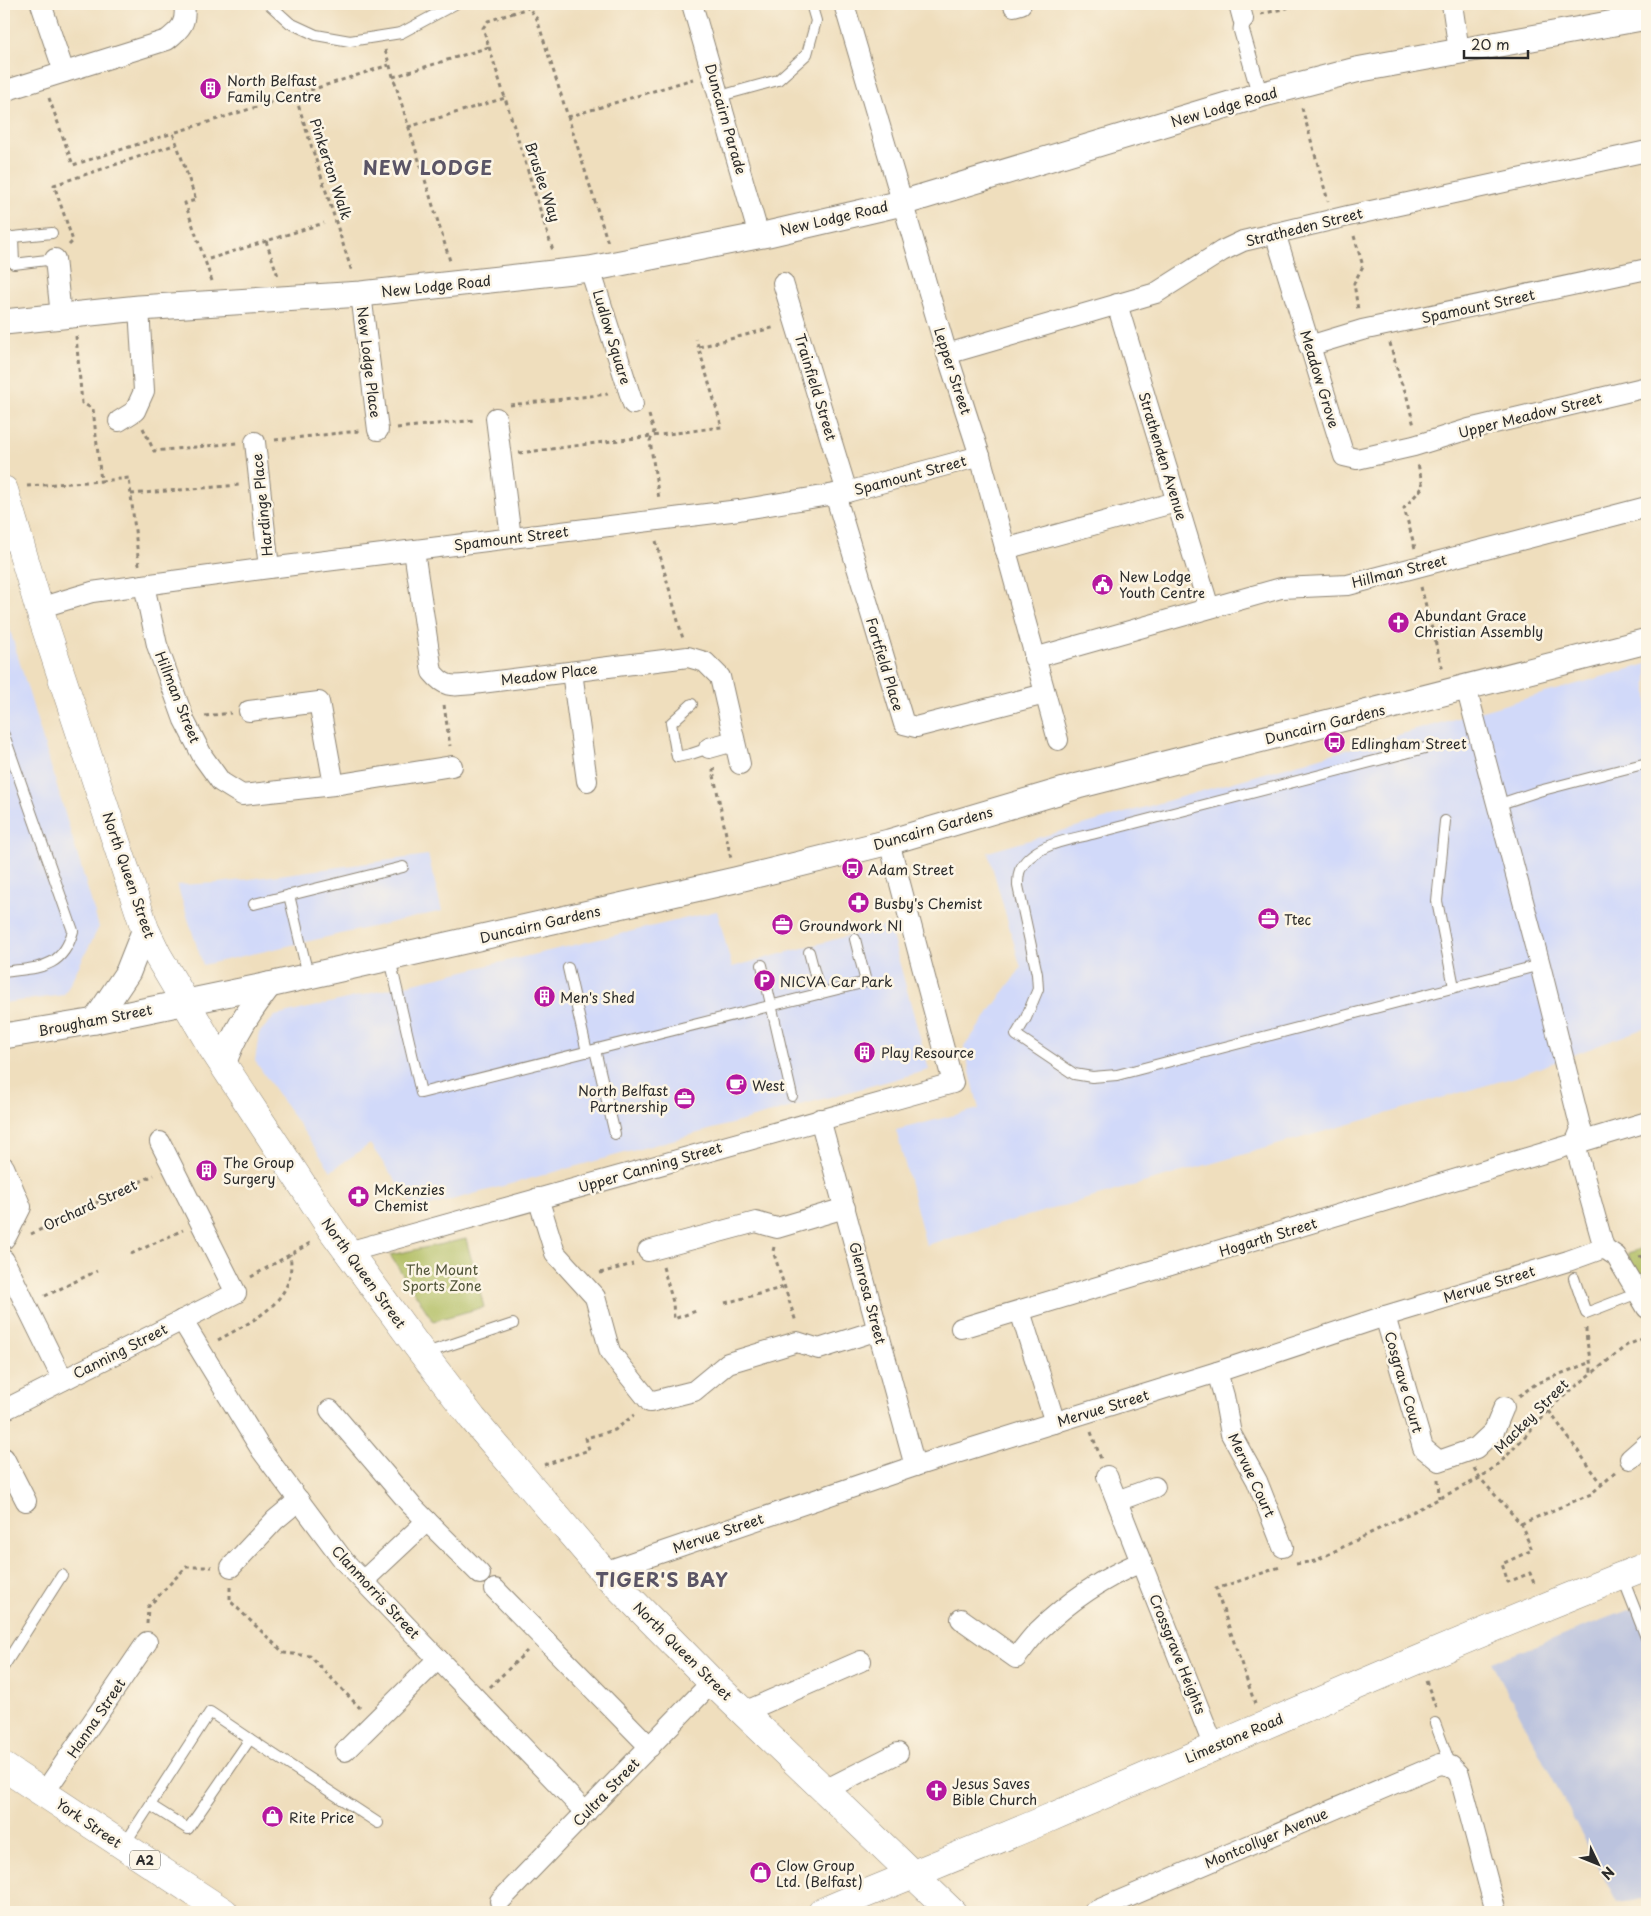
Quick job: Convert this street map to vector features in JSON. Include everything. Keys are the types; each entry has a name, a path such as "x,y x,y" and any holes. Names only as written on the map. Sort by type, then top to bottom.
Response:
{"main road":[{"name":"North Queen Street","path":"14,488 39,608 145,929 158,956 223,1065 332,1230 423,1354 473,1419 604,1572 712,1682 952,1912"},
{"name":"Limestone Road","path":"822,1912 1647,1566"},
{"name":"York Street","path":"4,1767 224,1912"}],"street":[{"path":"41,4 64,72"},
{"path":"4,91 166,40 180,30 185,13 184,4"},
{"name":"Duncairn Parade","path":"692,4 720,96 758,236"},
{"name":"Lepper Street","path":"844,4 947,354 980,456 1058,740"},
{"path":"1452,4 1459,51"},
{"path":"1241,11 1241,29 1260,95"},
{"name":"New Lodge Road","path":"4,322 139,308 361,294 590,270 758,236 902,203 1260,95 1356,70 1647,17"},
{"name":"Stratheden Street","path":"947,354 1156,293 1222,251 1243,241 1647,151"},
{"name":"Meadow Grove","path":"1275,233 1344,456 1357,459 1414,446"},
{"path":"55,259 67,315"},
{"name":"Ludlow Square","path":"590,270 632,404"},
{"name":"Spamount Street","path":"1309,346 1362,330 1647,270"},
{"name":"Trainfield Street","path":"783,283 796,321 841,493"},
{"name":"New Lodge Place","path":"361,294 378,430"},
{"name":"Strathenden Avenue","path":"1117,304 1209,608"},
{"path":"119,421 135,411 144,391 139,308"},
{"name":"Upper Meadow Street","path":"1414,446 1469,430 1647,387"},
{"path":"496,418 511,538"},
{"name":"Hardinge Place","path":"254,442 269,568"},
{"name":"Spamount Street","path":"39,608 92,592 269,568 739,510 841,493 980,456"},
{"name":"Fortfield Place","path":"841,493 904,724 916,727 1045,694"},
{"path":"1005,549 1176,502"},
{"name":"Hillman Street","path":"1034,658 1281,588 1348,585 1647,507"},
{"path":"414,551 432,672 444,684"},
{"name":"Hillman Street","path":"144,585 157,645 184,720 202,756 221,782 242,795 358,782 452,766"},
{"name":"Duncairn Gardens","path":"186,1002 735,880 889,842 1078,786 1647,641"},
{"path":"688,656 705,662 720,676 740,764"},
{"name":"Meadow Place","path":"444,684 451,686 474,684 688,656"},
{"path":"572,672 587,781"},
{"path":"1457,690 1497,805 1540,965 1581,1130 1575,1144 1604,1248 1616,1256 1643,1300"},
{"path":"249,711 319,702 334,785"},
{"path":"709,748 734,741"},
{"name":"Upper Canning Street","path":"348,1252 820,1119 953,1084 889,842"},
{"path":"95,1021 128,972 145,929"},
{"path":"223,1065 238,1029 269,984"},
{"name":"Brougham Street","path":"4,1036 95,1021 186,1002"},
{"name":"Glenrosa Street","path":"820,1119 915,1466"},
{"name":"Hogarth Street","path":"961,1328 1647,1122"},
{"path":"160,1142 200,1222"},
{"path":"4,1167 21,1208 6,1237"},
{"path":"538,1198 555,1253 581,1280 594,1297 610,1352 650,1402 694,1391 728,1363 797,1342 819,1349 878,1330"},
{"path":"653,1249 756,1222 777,1228 845,1208"},
{"name":"Canning Street","path":"4,1410 236,1293 200,1222"},
{"name":"Mervue Street","path":"604,1572 915,1466 1604,1248"},
{"path":"4,1260 63,1380"},
{"path":"1020,1311 1055,1423"},
{"name":"Cosgrave Court","path":"1385,1316 1423,1448 1439,1461 1476,1448 1494,1431 1504,1407"},
{"name":"Clanmorris Street","path":"182,1320 262,1451 344,1561 586,1813"},
{"name":"Mervue Court","path":"1217,1372 1224,1396 1231,1434 1257,1481 1283,1547"},
{"path":"330,1410 411,1504 480,1574"},
{"path":"1630,1459 1647,1444"},
{"path":"4,1458 26,1501"},
{"name":"Crossgrave Heights","path":"1107,1476 1214,1747"},
{"path":"1117,1501 1155,1487"},
{"path":"231,1567 275,1520 299,1500"},
{"path":"363,1581 427,1521"},
{"path":"961,1619 1016,1658 1037,1632 1087,1590 1116,1573 1141,1562"},
{"path":"494,1589 650,1747"},
{"name":"Hanna Street","path":"44,1793 147,1642"},
{"path":"345,1751 438,1659"},
{"path":"744,1712 861,1661"},
{"name":"Cultra Street","path":"500,1901 712,1682"},
{"path":"825,1790 898,1753"},
{"path":"1445,1765 1460,1774 1496,1912"},
{"name":"Montcollyer Avenue","path":"1093,1912 1445,1765"}],"lane":[{"path":"269,4 290,23 316,36 350,41 401,33 455,4"},
{"path":"720,96 778,80 807,54 816,21 810,4"},
{"path":"52,233 13,237 14,264 55,259"},
{"path":"692,704 671,723 677,757 709,748"},
{"path":"4,735 73,931 69,946 58,958 43,966 4,972"},
{"path":"1425,748 1042,848 1028,858 1019,872 1018,886 1038,974 1038,989 1016,1036 1074,1074 1092,1077 1117,1074 1540,965"},
{"path":"1497,805 1538,791 1647,763"},
{"path":"1446,821 1437,901 1454,988"},
{"path":"254,904 403,867"},
{"path":"289,895 308,975"},
{"path":"390,958 421,1093 866,982 855,939"},
{"path":"809,952 820,994"},
{"path":"762,965 792,1096"},
{"path":"568,968 615,1134"},
{"path":"1574,1278 1586,1313 1643,1300"},
{"path":"423,1354 513,1324"},
{"path":"4,1666 62,1575"},
{"path":"1622,1576 1647,1640"},
{"path":"123,1846 210,1712 378,1823"},
{"path":"1435,1722 1445,1765"},
{"path":"150,1804 188,1830 250,1739"}],"path":[{"path":"509,4 512,13 528,8"},
{"path":"526,4 537,19 615,265"},
{"path":"1241,11 1304,4"},
{"name":"Bruslee Way","path":"512,13 488,21 483,28 560,273"},
{"path":"380,36 457,284"},
{"path":"393,76 489,47"},
{"path":"43,79 73,165 389,65"},
{"path":"568,117 713,72"},
{"path":"1296,86 1341,218 1363,266 1354,283 1362,330"},
{"name":"Pinkerton Walk","path":"295,95 350,266 361,294"},
{"path":"408,127 504,98"},
{"path":"173,133 196,200 185,202 220,303"},
{"path":"55,259 73,241 54,185 177,144"},
{"path":"209,259 324,223"},
{"path":"266,241 286,298"},
{"path":"67,315 82,403 93,410 101,481"},
{"path":"699,347 796,321"},
{"path":"632,404 648,412 654,432 650,442 657,520 666,581 688,656"},
{"path":"14,488 129,478 140,572 144,585"},
{"path":"131,494 259,484"},
{"path":"1416,567 1457,690"},
{"path":"444,684 443,697 452,766"},
{"path":"184,720 249,711"},
{"path":"734,741 713,771 735,880"},
{"name":"Orchard Street","path":"6,1237 21,1238 172,1166"},
{"path":"131,1254 200,1222"},
{"path":"777,1228 773,1251 798,1330 797,1342"},
{"path":"251,1277 332,1230"},
{"path":"581,1280 613,1268 638,1262 653,1249 673,1302 674,1319 696,1311"},
{"path":"200,1350 261,1316 279,1299 286,1287 292,1268 290,1254"},
{"path":"26,1306 97,1271"},
{"path":"725,1303 785,1287"},
{"path":"1586,1313 1586,1346 1591,1362 1591,1374"},
{"name":"Mackey Street","path":"1262,1726 1216,1590 1286,1565 1315,1561 1480,1478 1500,1463 1558,1400 1628,1345 1647,1337"},
{"path":"1504,1407 1537,1383 1591,1362"},
{"path":"519,1473 589,1450 586,1438 615,1430 650,1402"},
{"path":"1549,1411 1602,1484"},
{"path":"1084,1414 1107,1476"},
{"path":"1521,1524 1591,1494 1630,1459"},
{"path":"1480,1478 1521,1524 1532,1550 1502,1564 1508,1582"},
{"path":"147,1642 148,1607 186,1567 231,1567 230,1601 284,1653 310,1656 374,1723"},
{"path":"477,1700 542,1637"},
{"path":"1417,1661 1438,1709 1435,1722"}],"shaded area":[{"path":"4,610 99,927 64,995 4,1003"},
{"path":"1647,664 1647,1027 1515,1077 926,1245 896,1130 979,1109 964,1047 1021,968 988,852"},
{"path":"428,855 442,911 203,965 177,885 220,883"},
{"path":"717,911 732,967 889,925 929,1070 426,1207 410,1202 370,1144 331,1171 255,1061 259,1033 275,1016"},
{"path":"1647,1603 1647,1898 1617,1902 1492,1662"}],"green space":[{"name":"The Mount Sports Zone","path":"466,1239 484,1307 433,1321 390,1255"},
{"path":"1647,1247 1647,1294 1636,1276 1628,1253"}],"place":[{"name":"North Belfast Family Centre","path":"211,88"},
{"name":"New Lodge Youth Centre","path":"1103,584"},
{"name":"Abundant Grace Christian Assembly","path":"1398,623"},
{"name":"Edlingham Street","path":"1335,743"},
{"name":"Adam Street","path":"852,869"},
{"name":"Busby's Chemist","path":"858,903"},
{"name":"Ttec","path":"1268,919"},
{"name":"Groundwork NI","path":"783,925"},
{"name":"NICVA Car Park","path":"764,981"},
{"name":"Men's Shed","path":"544,997"},
{"name":"Play Resource","path":"865,1052"},
{"name":"West","path":"736,1085"},
{"name":"North Belfast Partnership","path":"684,1098"},
{"name":"The Group Surgery","path":"207,1170"},
{"name":"McKenzies Chemist","path":"358,1197"},
{"name":"Jesus Saves Bible Church","path":"936,1791"},
{"name":"Rite Price","path":"273,1817"},
{"name":"Clow Group Ltd. (Belfast)","path":"760,1873"}],"district":[{"name":"NEW LODGE","path":"428,167"},
{"name":"TIGER'S BAY","path":"662,1579"}]}
